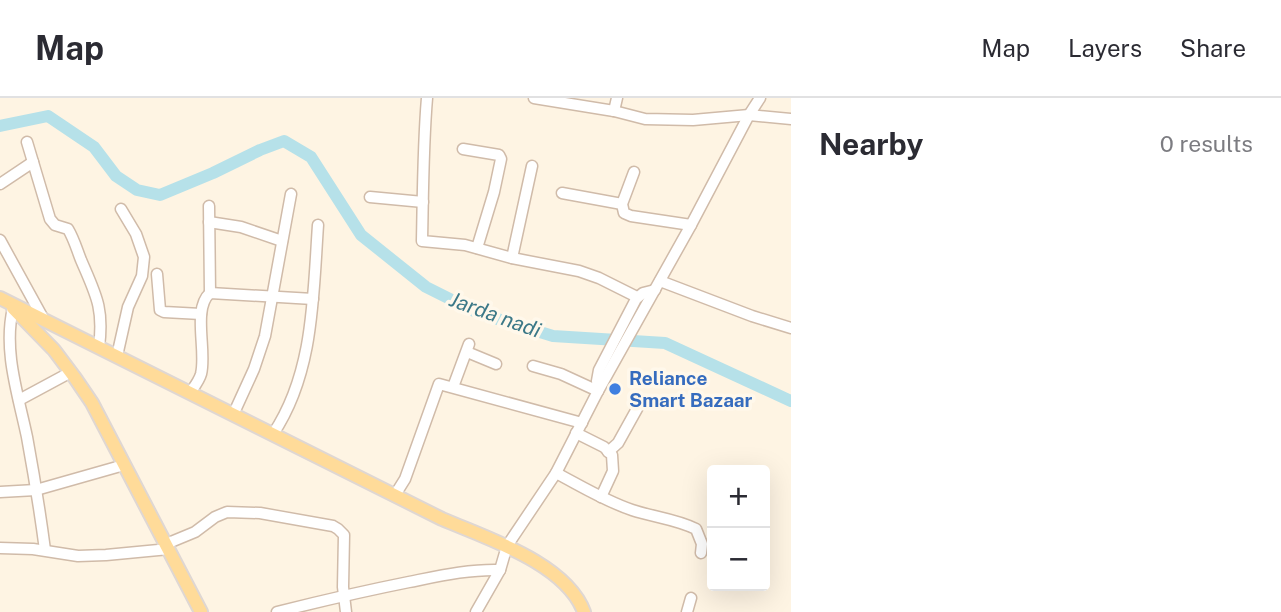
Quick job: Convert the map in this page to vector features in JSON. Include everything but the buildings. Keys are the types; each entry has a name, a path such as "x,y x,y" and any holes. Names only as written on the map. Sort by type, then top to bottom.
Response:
{"main road":[{"path":"6,302 442,519 534,559 577,598 584,612"},
{"path":"6,302 54,350 92,404 201,612"},
{"path":"40,335 46,321"}],"street":[{"path":"426,98 422,240 477,248 589,274 637,298"},
{"path":"534,98 645,119 673,121 749,115 791,119"},
{"path":"614,111 617,98"},
{"path":"476,612 500,570 507,546 556,473 760,98"},
{"path":"27,142 50,219 55,225 68,229 95,290 100,319 99,347"},
{"path":"463,149 499,155 501,159 477,248"},
{"path":"0,184 33,162"},
{"path":"512,258 532,166"},
{"path":"634,172 622,204 624,213 691,225"},
{"path":"562,193 622,204"},
{"path":"233,415 260,354 291,194"},
{"path":"370,197 423,202"},
{"path":"209,206 210,293"},
{"path":"117,356 128,307 142,276 144,257 136,234 121,209"},
{"path":"209,222 242,227 282,241"},
{"path":"273,434 294,394 309,339 318,225"},
{"path":"0,240 46,321"},
{"path":"157,274 160,310 201,314"},
{"path":"601,386 597,377 601,365 637,298 656,288 791,328"},
{"path":"190,393 200,377 202,366 201,314 206,296 210,293 313,299"},
{"path":"6,302 10,320 9,341 45,550"},
{"path":"453,387 468,348 496,364"},
{"path":"533,366 601,386"},
{"path":"19,400 71,372"},
{"path":"394,495 405,479 439,384 582,423"},
{"path":"608,452 618,443 638,407"},
{"path":"576,433 604,447 612,455 613,471 601,497"},
{"path":"0,492 36,490 124,465"},
{"path":"556,473 601,497 696,529 702,544 701,553"},
{"path":"0,548 45,550 78,556 106,555 167,546 227,512 260,513 332,526 344,535 343,587 346,612"},
{"path":"277,612 344,595 470,570 500,570"},
{"path":"687,612 691,597"}],"waterway":[{"name":"Jarda nadi","path":"0,126 48,116 94,147 116,176 137,190 160,195 284,141 311,157 361,235 426,287 478,313 553,336 665,343 791,401"}],"place":[{"name":"Reliance Smart Bazaar","path":"615,389"}]}
